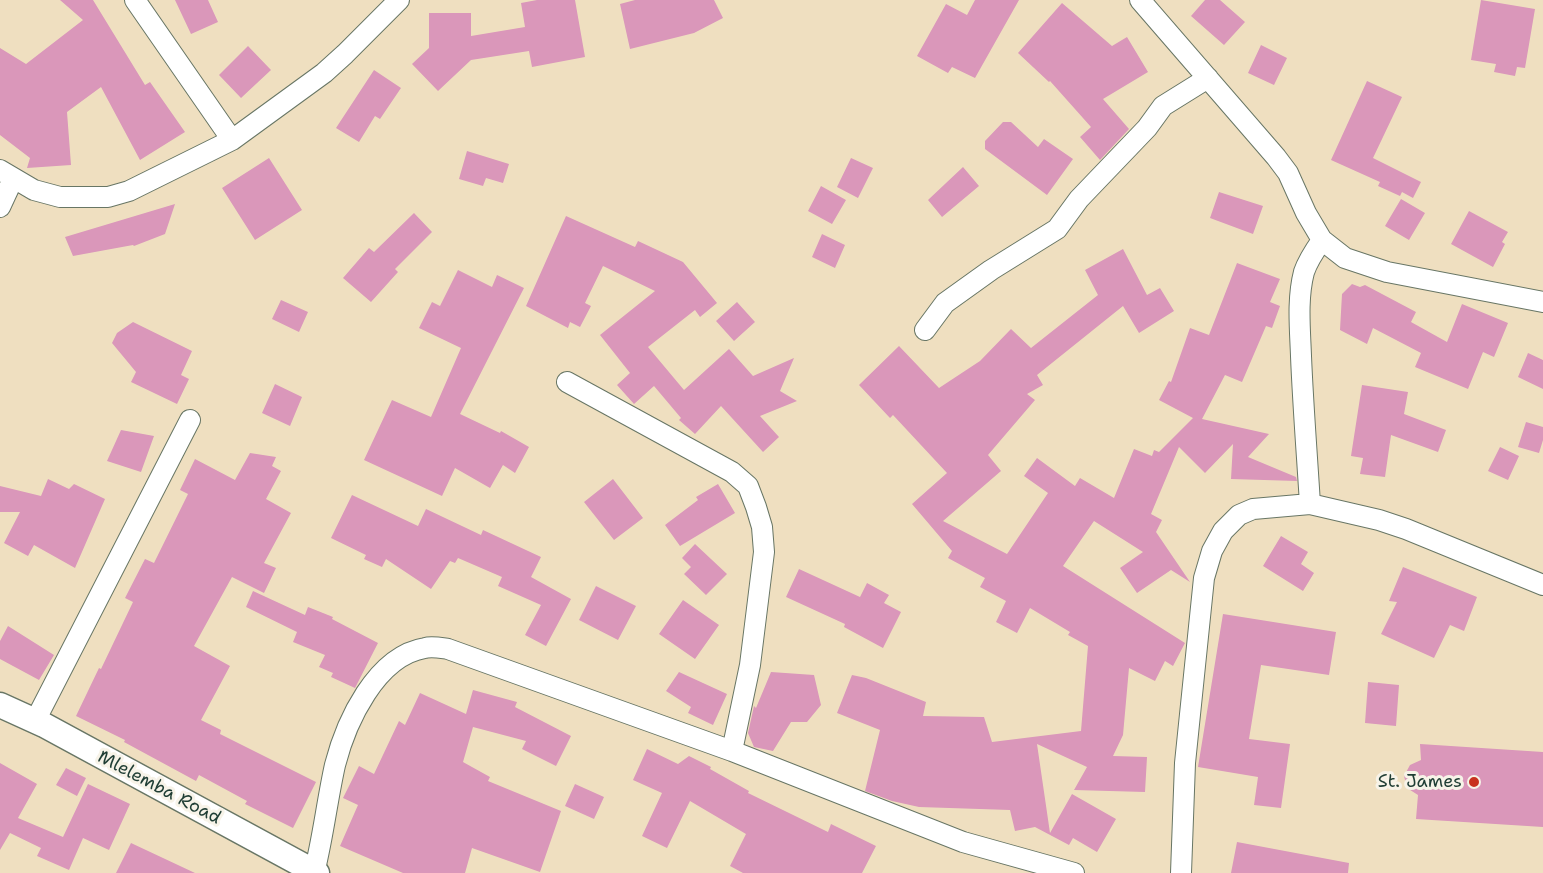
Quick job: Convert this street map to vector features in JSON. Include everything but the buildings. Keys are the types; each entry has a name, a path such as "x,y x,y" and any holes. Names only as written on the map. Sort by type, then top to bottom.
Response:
{"street":[{"path":"135,0 232,140"},
{"path":"0,207 7,175 34,190 60,197 108,197 129,191 232,140 324,72 399,0"},
{"path":"1148,2 1288,173 1306,213 1322,240 1345,258 1387,272 1543,302"},
{"path":"925,330 945,303 991,270 1057,230 1079,199 1147,128 1164,106 1208,78"},
{"path":"1310,504 1302,395 1301,291 1310,259 1322,240"},
{"path":"567,382 732,472 748,486 762,527 764,552 750,665 732,751"},
{"path":"35,721 190,420"},
{"path":"1181,873 1185,763 1204,578 1212,551 1223,531 1239,515 1253,509 1310,504 1379,520 1406,529 1543,585"},
{"path":"315,873 336,764 360,702 384,671 405,654 427,647 448,649 732,751 963,842 1074,873"},
{"name":"Mlelemba Road","path":"0,705 35,721 315,873"}],"place":[{"name":"St. James","path":"1474,782"}]}
